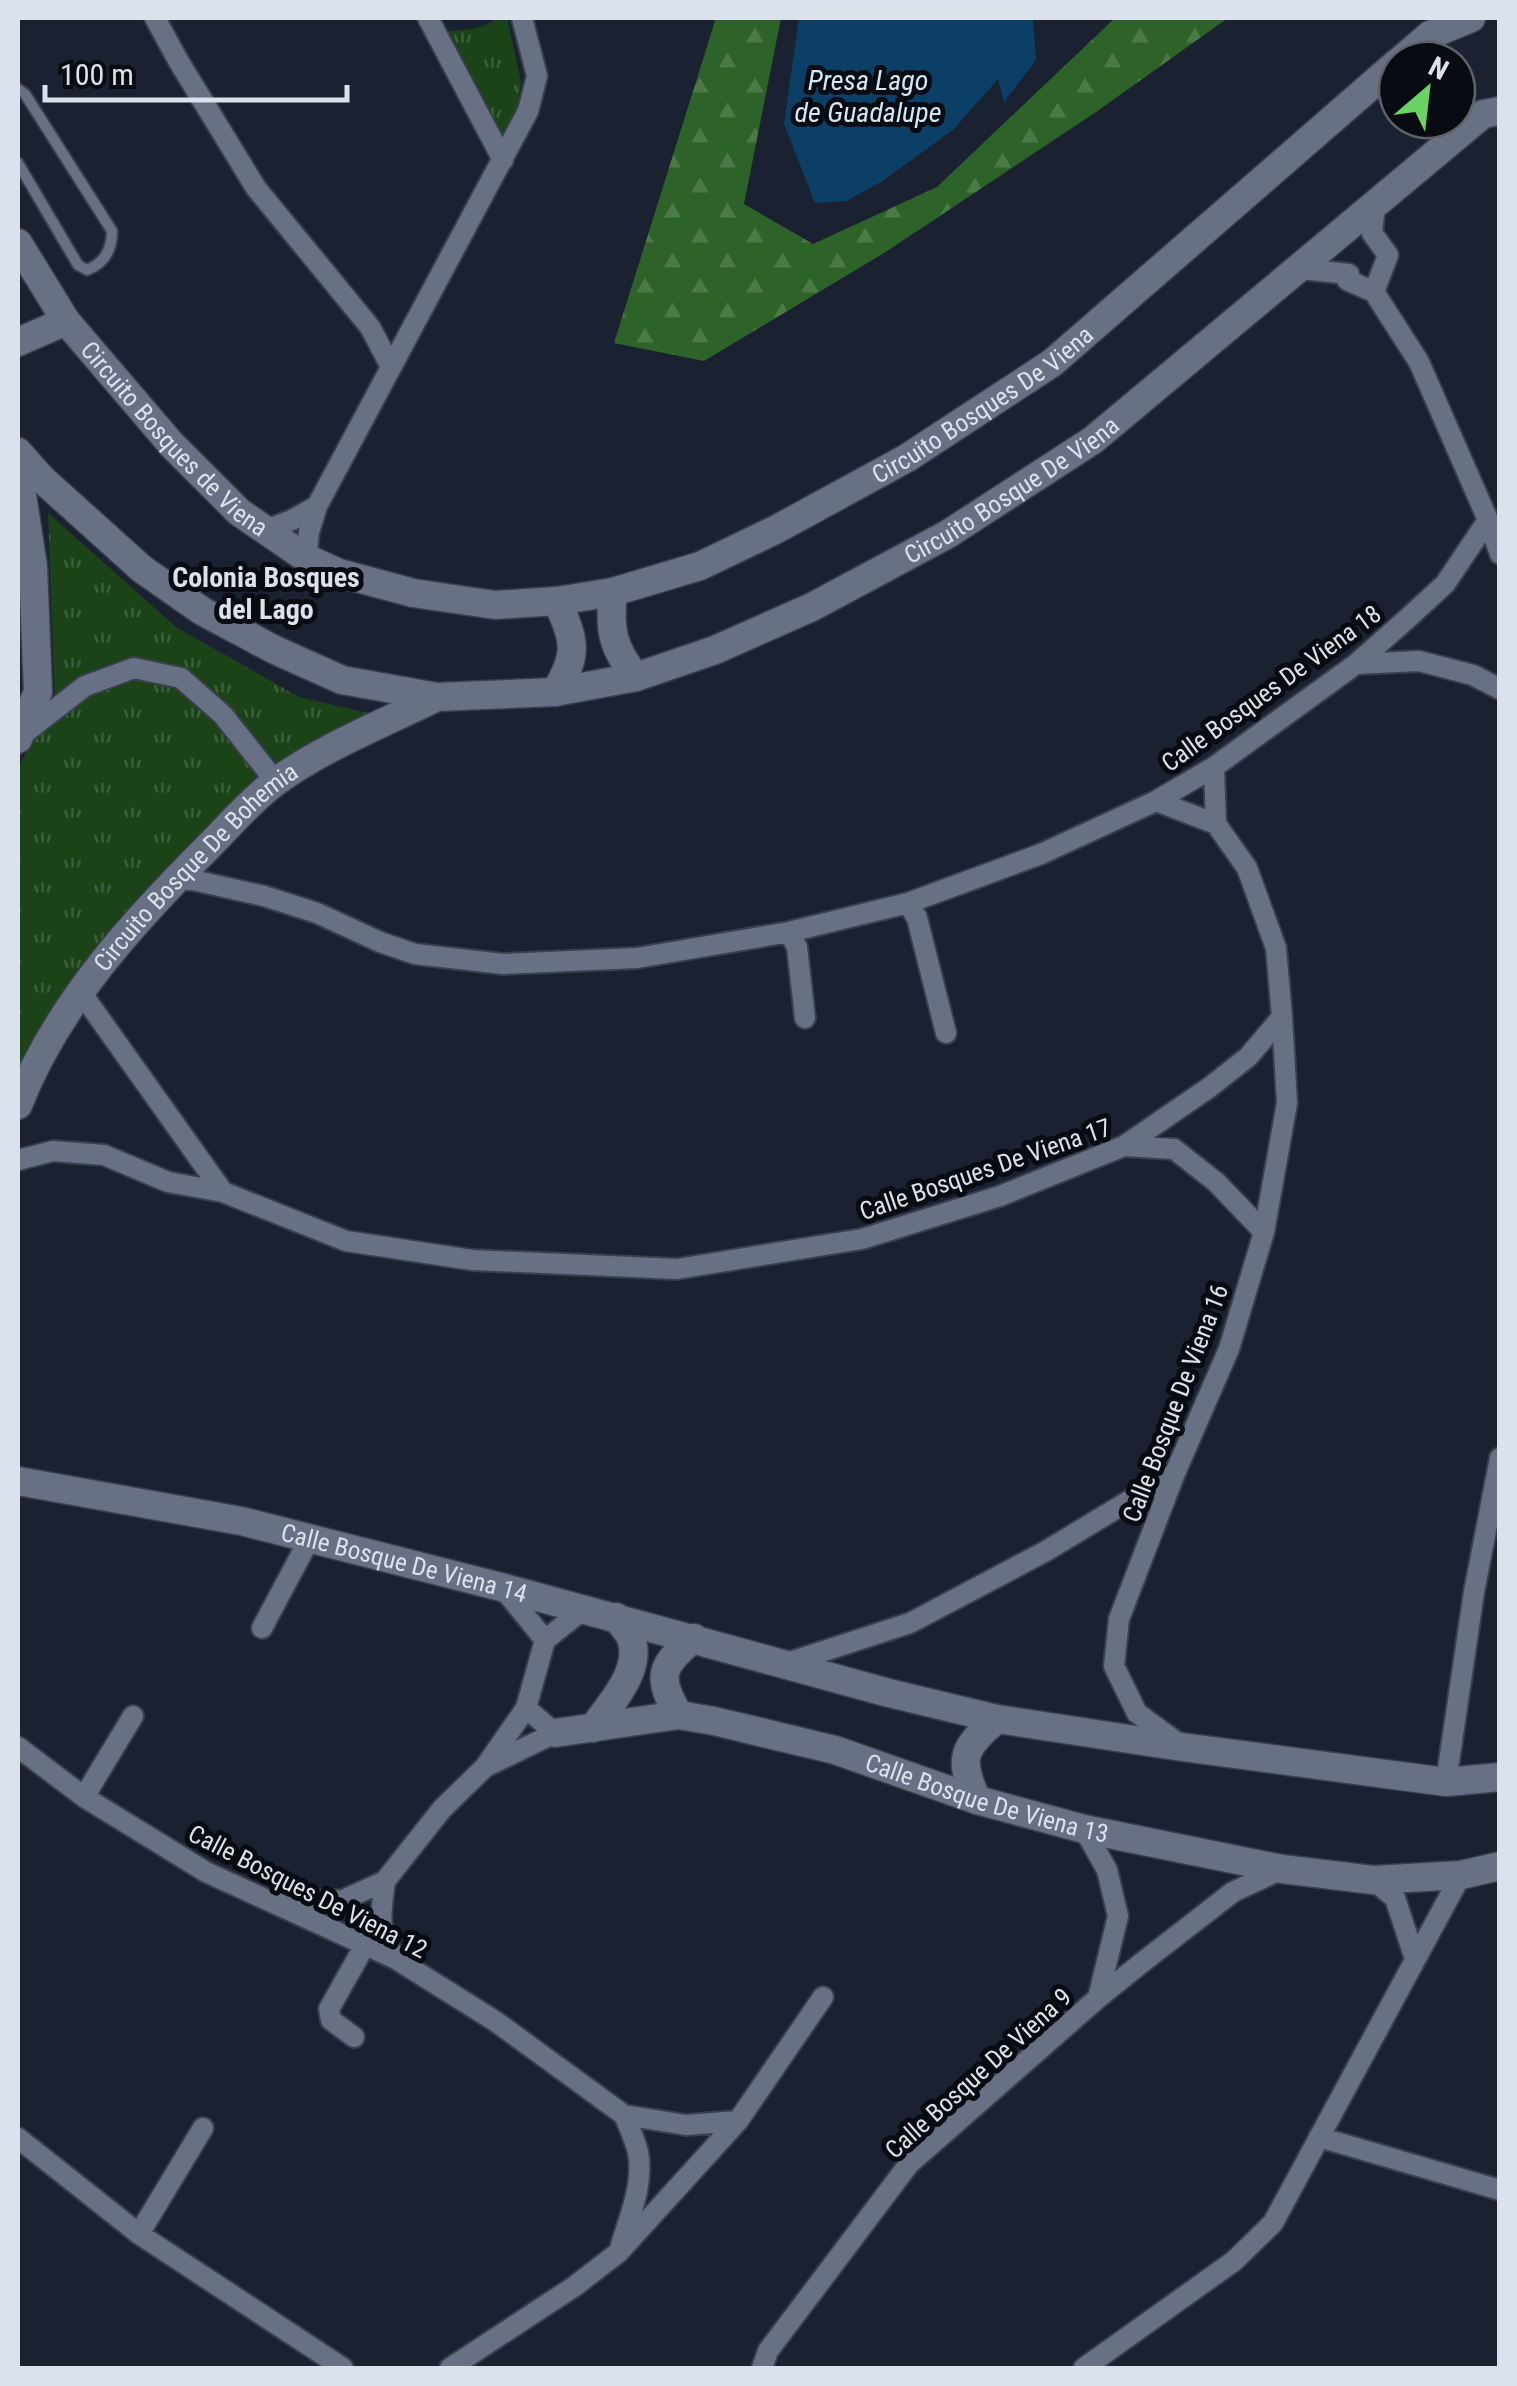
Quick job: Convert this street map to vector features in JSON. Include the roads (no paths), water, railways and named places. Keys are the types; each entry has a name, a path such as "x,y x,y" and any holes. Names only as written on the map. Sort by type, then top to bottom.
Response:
{"street":[{"path":"155,18 256,188 370,327 390,365"},
{"path":"428,18 502,160"},
{"path":"306,558 317,506 528,111 537,76 522,18"},
{"name":"Circuito Bosques De Viena","path":"1424,40 1472,18"},
{"name":"Circuito Bosques De Viena","path":"495,605 613,592 700,566 907,458 1052,363 1377,81"},
{"name":"Circuito Bosque De Viena","path":"437,697 555,692 636,677 715,650 812,607 948,534 1093,440 1483,114 1500,111"},
{"path":"1374,292 1388,255 1372,233 1375,206"},
{"name":"Circuito Bosques de Viena","path":"18,244 66,321 172,445 239,512 306,558 339,574 413,593 495,605"},
{"path":"1301,269 1349,274 1347,280 1374,292 1419,362 1500,554"},
{"path":"18,342 66,321"},
{"path":"18,452 42,479 142,568 202,612 342,680 437,697"},
{"path":"18,483 34,566 38,692 19,738"},
{"path":"266,530 317,506"},
{"name":"Calle Bosques De Viena 18","path":"175,880 193,880 282,902 415,954 503,964 637,958 788,932 908,903 1041,854 1156,801 1214,767 1356,664 1445,584 1488,520"},
{"path":"613,592 610,615 614,641 621,660 636,677"},
{"path":"555,692 570,668 572,646 557,601"},
{"path":"1356,664 1419,661 1473,674 1500,689"},
{"path":"19,738 85,686 134,668 181,678 223,714 276,782"},
{"name":"Circuito Bosque De Bohemia","path":"18,1105 54,1031 80,990 175,880 258,796 336,746 437,697"},
{"path":"1156,801 1216,824 1214,767"},
{"name":"Calle Bosque De Viena 16","path":"1182,1747 1138,1713 1114,1666 1119,1619 1229,1349 1264,1232 1286,1103 1276,948 1247,868 1216,824"},
{"path":"908,903 917,918 946,1033"},
{"path":"788,932 797,947 805,1018"},
{"path":"80,990 223,1192"},
{"path":"1124,1146 1248,1057 1282,1017"},
{"name":"Calle Bosques De Viena 17","path":"18,1160 53,1150 104,1154 168,1182 223,1192 346,1241 472,1260 678,1269 862,1238 1000,1196 1124,1146 1174,1149 1216,1182 1264,1232"},
{"path":"1446,1782 1474,1592 1500,1458"},
{"path":"784,1664 910,1623 1046,1551 1175,1474"},
{"name":"Calle Bosque De Viena 14","path":"18,1481 241,1521 501,1586 784,1664"},
{"path":"262,1628 310,1538"},
{"path":"501,1586 545,1640"},
{"path":"269,1901 343,1900 386,1881 442,1808 485,1767 526,1708 545,1640 584,1609"},
{"path":"593,1728 623,1687 632,1660 632,1639 616,1618"},
{"path":"679,1716 665,1692 666,1672 672,1656 694,1638"},
{"path":"784,1664 997,1718 1446,1782 1500,1777"},
{"path":"526,1708 555,1733"},
{"path":"84,1796 133,1716"},
{"name":"Calle Bosque De Viena 13","path":"485,1767 555,1733 679,1716 835,1750 977,1800 1084,1829 1282,1868 1374,1880 1462,1876 1500,1866"},
{"path":"977,1800 966,1775 966,1752 997,1718"},
{"name":"Calle Bosques De Viena 12","path":"18,1748 84,1796 206,1872 396,1959 495,2021 624,2115 686,2125 738,2121"},
{"path":"1084,1829 1106,1870 1118,1916 1098,1998"},
{"name":"Calle Bosque De Viena 9","path":"762,2368 768,2350 909,2164 1098,1998 1233,1892 1282,1868"},
{"path":"1084,2368 1109,2359 1234,2261 1273,2223 1462,1876"},
{"path":"1374,1880 1395,1898 1416,1958"},
{"path":"386,1881 381,1926 384,1943 396,1959"},
{"path":"354,2037 331,2020 329,2009 365,1945"},
{"path":"450,2368 575,2286 619,2252 738,2121 824,1997"},
{"path":"619,2252 640,2173 637,2149 624,2115"},
{"path":"139,2234 203,2128"},
{"path":"18,2138 139,2234 343,2368"},
{"path":"1319,2138 1500,2190"}],"lane":[{"path":"18,89 25,94 112,232 112,246 97,266 87,270 78,266 18,163"}],"water":[{"name":"Presa Lago de Guadalupe","path":"799,18 1033,18 1036,60 1004,102 998,79 953,130 881,182 846,201 815,203 784,124"}],"district":[{"name":"Colonia Bosques del Lago","path":"266,593"}]}
